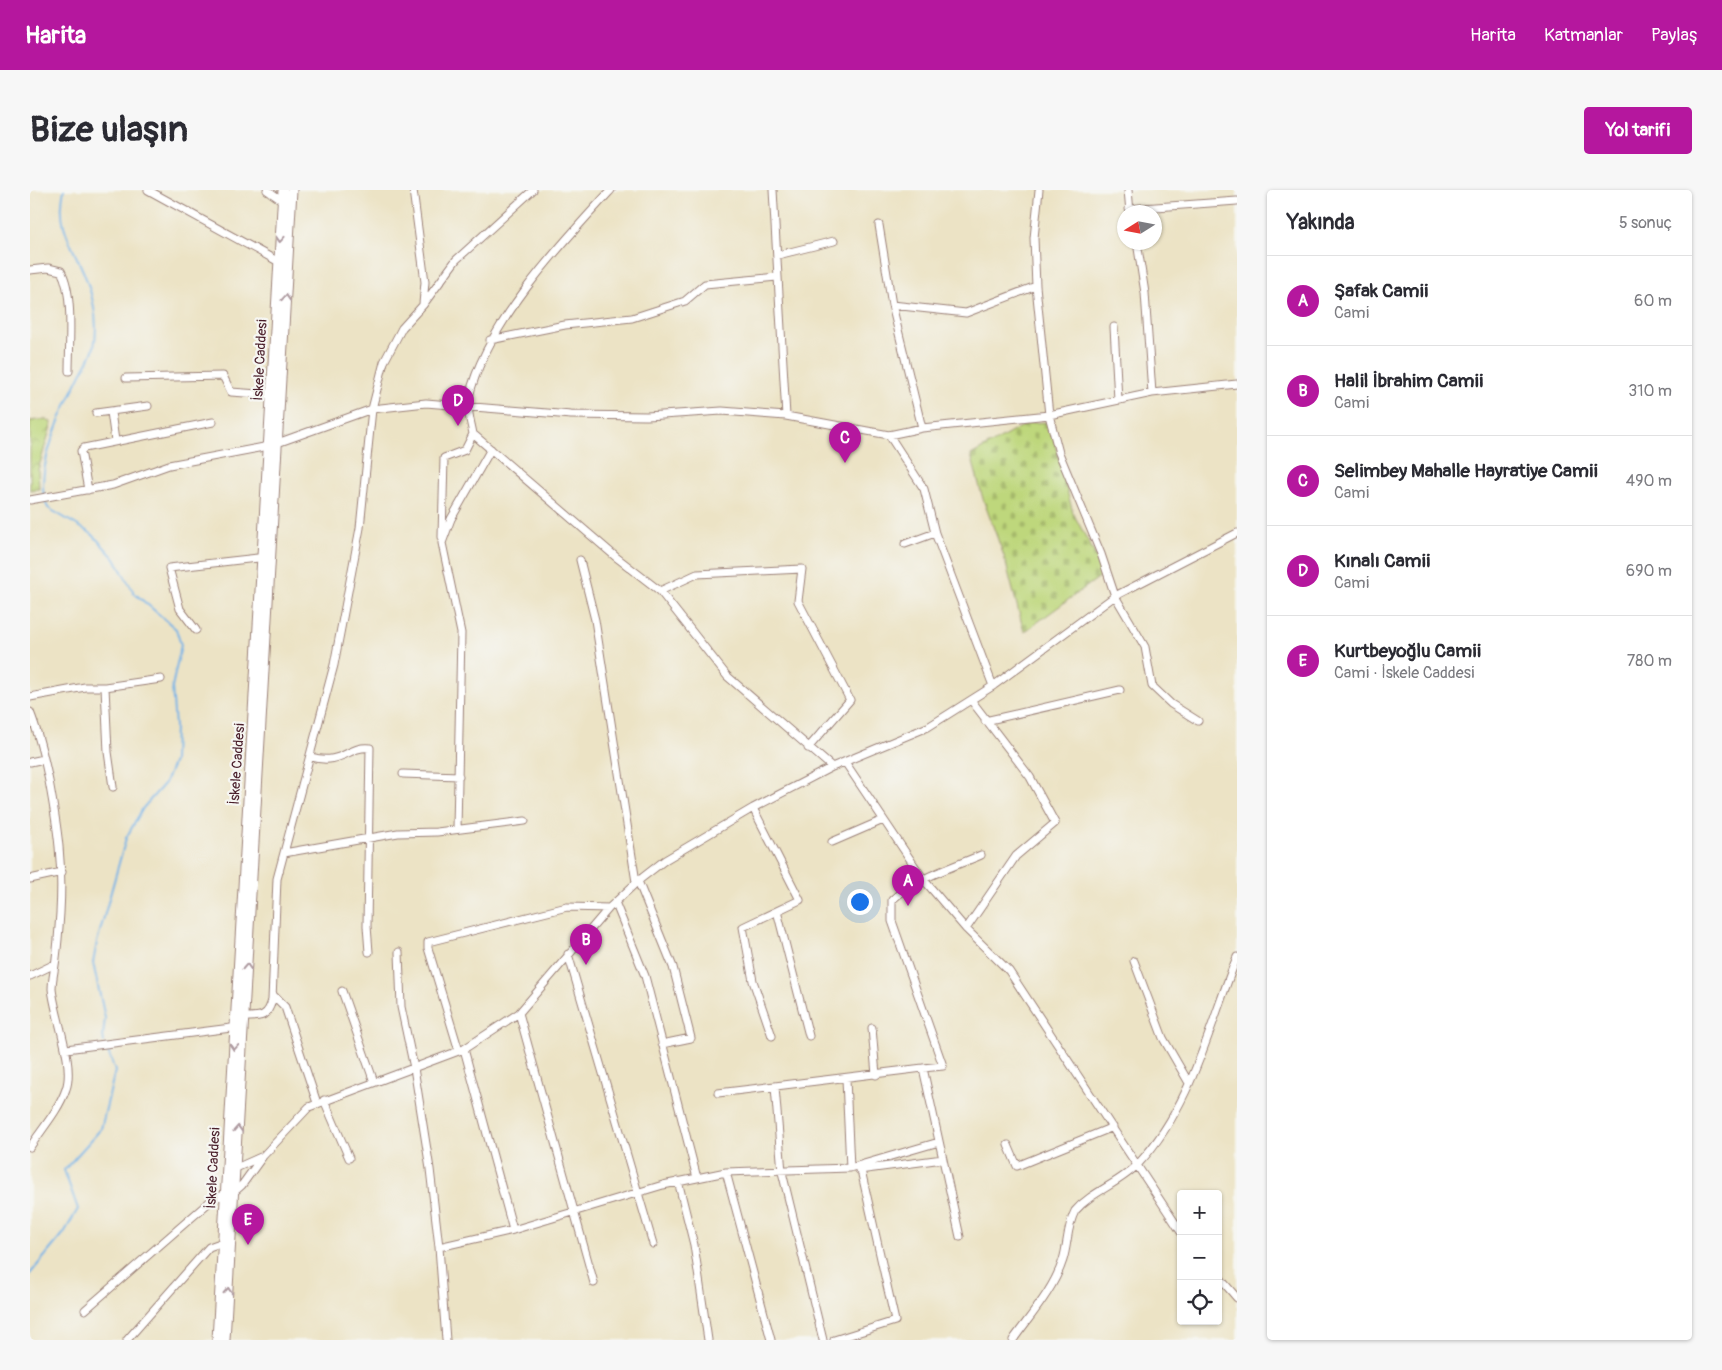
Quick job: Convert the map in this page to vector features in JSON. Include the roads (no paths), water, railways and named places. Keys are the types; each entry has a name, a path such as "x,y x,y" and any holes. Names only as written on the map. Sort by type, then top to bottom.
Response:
{"main road":[{"name":"İskele Caddesi","path":"217,1340 223,1242 230,1194 241,1023 273,444 272,395 283,190"},
{"path":"273,444 292,190"},
{"path":"226,1340 230,1194 236,1168 241,1023 266,558"}],"street":[{"path":"148,190 279,262"},
{"path":"266,190 283,202"},
{"path":"414,190 425,282 423,305"},
{"path":"66,1049 241,1023 263,1017 268,1013 273,995 276,896 284,853 334,665 360,528 372,409 384,362 402,328 423,305 456,260 533,190"},
{"path":"457,829 461,632 442,543 444,458 466,450 473,434 468,407 469,397 490,340 557,249 611,190"},
{"path":"774,190 786,416"},
{"path":"1039,190 1034,238 1036,286 1050,416 1059,453 1101,554 1115,596 1145,647 1152,686 1172,704 1198,721"},
{"path":"1128,190 1129,205"},
{"path":"1162,208 1237,201"},
{"path":"879,225 892,305 922,428"},
{"path":"778,254 834,241"},
{"path":"1138,250 1145,293 1152,393"},
{"path":"30,270 48,268 61,271 65,278 69,334 69,371"},
{"path":"490,340 565,325 632,318 685,302 705,284 778,277"},
{"path":"892,305 966,313 1036,286"},
{"path":"1114,327 1118,400"},
{"path":"126,378 223,376 231,392 272,395"},
{"path":"32,500 113,485 169,465 273,444 372,409 426,403 570,415 647,416 722,411 786,416 889,435 922,428 1050,416 1152,393 1237,384"},
{"path":"96,413 148,406"},
{"path":"111,412 115,441"},
{"path":"88,490 81,451 115,441 213,422"},
{"path":"473,434 616,557 660,590 727,676 832,767"},
{"path":"889,435 924,490 936,533 993,686"},
{"path":"442,543 451,519 491,449"},
{"path":"905,544 936,533"},
{"path":"85,1310 214,1198 230,1194 242,1186 263,1156 302,1114 320,1102 461,1050 519,1013 612,905 637,881 666,860 753,808 832,767 928,727 993,686 1115,596 1237,533"},
{"path":"196,630 180,609 169,568 266,558"},
{"path":"580,560 595,620 637,881 673,967 691,1038 662,1044"},
{"path":"660,590 697,574 802,569 798,601 850,700 808,748"},
{"path":"30,697 85,687 105,687 161,679"},
{"path":"105,687 108,752 113,787"},
{"path":"985,721 1120,690"},
{"path":"966,928 1016,856 1055,823 1030,777 985,721 971,700"},
{"path":"30,712 37,727 59,834 62,872 52,987 58,1027 66,1049 68,1073 66,1088 55,1110 30,1147"},
{"path":"311,756 328,760 337,759 364,747 370,748 369,952"},
{"path":"30,762 44,759"},
{"path":"845,762 924,880 966,928 1009,970 1177,1226"},
{"path":"403,774 459,776"},
{"path":"753,808 800,900 742,927 753,981 772,1036"},
{"path":"832,842 883,820"},
{"path":"284,853 369,838 525,821"},
{"path":"718,1093 943,1066 892,921 892,900 900,892 981,855"},
{"path":"30,879 62,872"},
{"path":"612,905 645,976 697,1178"},
{"path":"513,1230 461,1050 428,948 428,942 567,907 612,905"},
{"path":"777,911 809,1036"},
{"path":"399,952 401,1007 414,1068 439,1247 446,1340"},
{"path":"568,954 653,1244"},
{"path":"1013,1340 1057,1273 1063,1260 1071,1219 1075,1211 1138,1164 1158,1138 1200,1061 1237,957"},
{"path":"1134,961 1163,1038 1189,1083"},
{"path":"30,976 55,964"},
{"path":"342,991 374,1082"},
{"path":"273,995 285,1008 320,1102 348,1158"},
{"path":"519,1013 594,1283"},
{"path":"872,1028 876,1075"},
{"path":"923,1068 960,1237"},
{"path":"846,1079 850,1168"},
{"path":"775,1087 782,1172 823,1340"},
{"path":"1008,1145 1017,1166 1113,1127"},
{"path":"439,1247 513,1230 697,1178 726,1172 782,1172 850,1168 940,1142"},
{"path":"236,1168 263,1156"},
{"path":"821,1175 943,1159"},
{"path":"834,1340 895,1321 861,1170"},
{"path":"726,1172 770,1340"},
{"path":"678,1182 694,1245 708,1340"},
{"path":"127,1340 209,1247 223,1242"},
{"path":"1221,1280 1237,1298"}],"waterway":[{"path":"64,190 62,200 64,228 91,292 96,336 92,354 67,404 52,441 43,478 44,494 48,508 92,534 115,559 134,593 176,629 181,645 172,687 175,726 174,761 165,783 143,808 126,838 97,942 93,963 105,1018 104,1042"},
{"path":"30,1274 64,1233 78,1209 64,1170 101,1129 115,1071 106,1046"}],"place":[{"name":"Kınalı Camii","path":"458,426"},
{"name":"Selimbey Mahalle Hayratiye Camii","path":"845,463"},
{"name":"Şafak Camii","path":"908,906"},
{"name":"Halil İbrahim Camii","path":"586,965"},
{"name":"Kurtbeyoğlu Camii","path":"248,1245"}]}
